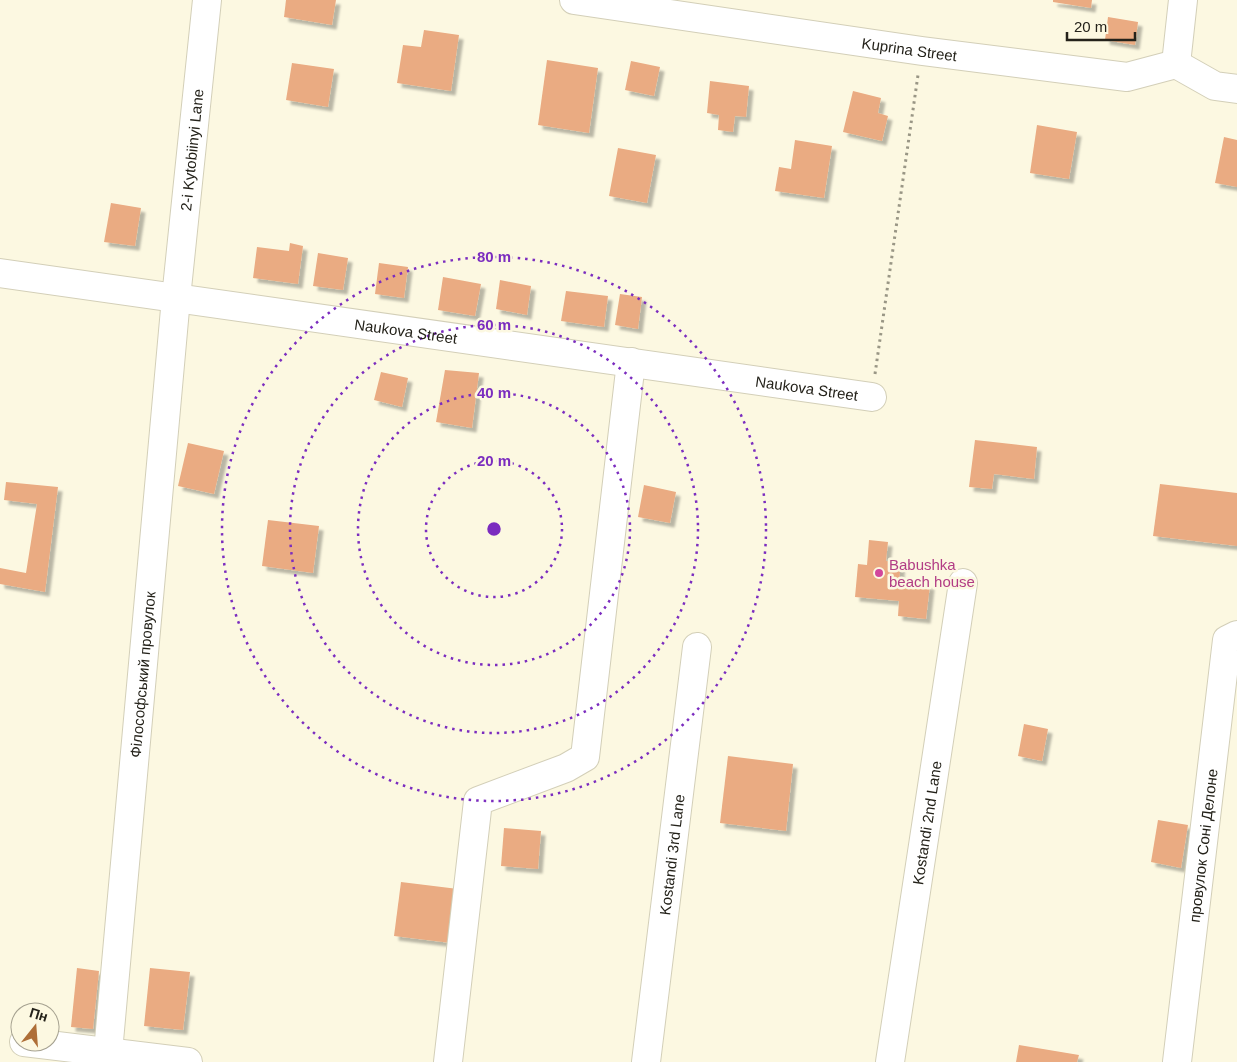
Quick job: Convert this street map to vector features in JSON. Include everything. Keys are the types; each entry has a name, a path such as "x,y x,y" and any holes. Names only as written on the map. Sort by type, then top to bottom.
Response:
{"street":[{"name":"2-i Kytobiinyi Lane","path":"176,298 207,0"},
{"name":"Kuprina Street","path":"574,0 922,51 1127,78 1176,64"},
{"path":"1183,0 1176,64 1215,86 1237,89"},
{"name":"Naukova Street","path":"0,273 872,396"},
{"name":"Філософський провулок","path":"108,1052 176,298"},
{"path":"448,1062 478,801 566,768 585,757 631,362"},
{"name":"Kostandi 2nd Lane","path":"890,1062 963,582"},
{"name":"провулок Соні Делоне","path":"1178,1062 1227,640 1237,635"},
{"name":"Kostandi 3rd Lane","path":"646,1062 698,647"},
{"path":"60,1046 188,1062"}],"path":[{"path":"872,396 922,51"}],"building":[{"path":"286,0 336,0 332,25 284,17"},
{"path":"1053,0 1092,0 1091,8 1053,2"},
{"path":"1108,17 1138,22 1135,45 1105,40"},
{"path":"424,30 459,35 451,91 397,83 403,45 421,47"},
{"path":"547,60 598,68 589,133 538,125"},
{"path":"631,61 660,67 654,96 625,90"},
{"path":"292,63 334,69 328,107 286,100"},
{"path":"710,81 749,86 746,117 735,116 733,132 718,130 719,115 707,113"},
{"path":"853,91 881,98 878,113 888,116 882,141 843,132"},
{"path":"1037,125 1077,132 1069,179 1030,173"},
{"path":"1224,137 1237,140 1237,187 1215,183"},
{"path":"795,140 832,146 824,198 775,191 779,167 791,169"},
{"path":"618,148 656,155 647,203 609,196"},
{"path":"111,203 141,208 135,246 104,242"},
{"path":"290,243 303,246 298,284 253,278 257,247 289,251"},
{"path":"318,253 348,258 343,290 313,286"},
{"path":"379,263 408,267 404,298 375,294"},
{"path":"443,277 481,284 475,316 438,310"},
{"path":"500,280 531,286 527,315 496,309"},
{"path":"566,291 608,296 604,327 561,321"},
{"path":"620,294 642,297 638,329 615,325"},
{"path":"445,370 479,373 472,428 436,422"},
{"path":"381,372 408,378 402,407 374,400"},
{"path":"975,440 1037,447 1034,479 994,474 992,489 969,487"},
{"path":"188,443 224,451 214,494 178,486"},
{"path":"6,482 58,487 45,592 0,584 0,568 26,573 37,504 4,500"},
{"path":"1160,484 1237,493 1237,546 1153,536"},
{"path":"644,485 676,492 670,523 638,517"},
{"path":"268,520 319,526 313,573 262,566"},
{"name":"Babushka beach house","path":"869,540 888,542 886,561 901,562 899,582 930,585 926,619 898,616 899,601 855,597 858,564 867,565"},
{"path":"1024,724 1048,729 1042,761 1018,756"},
{"path":"728,756 793,764 786,831 720,823"},
{"path":"1158,820 1188,825 1181,868 1151,862"},
{"path":"504,828 541,831 538,869 501,866"},
{"path":"401,882 458,889 451,943 394,936"},
{"path":"77,968 99,971 93,1029 71,1027"},
{"path":"150,968 190,972 183,1030 144,1026"},
{"path":"1019,1045 1079,1055 1077,1062 1016,1062"}],"place":[{"name":"Babushka beach house","path":"879,573"}]}
